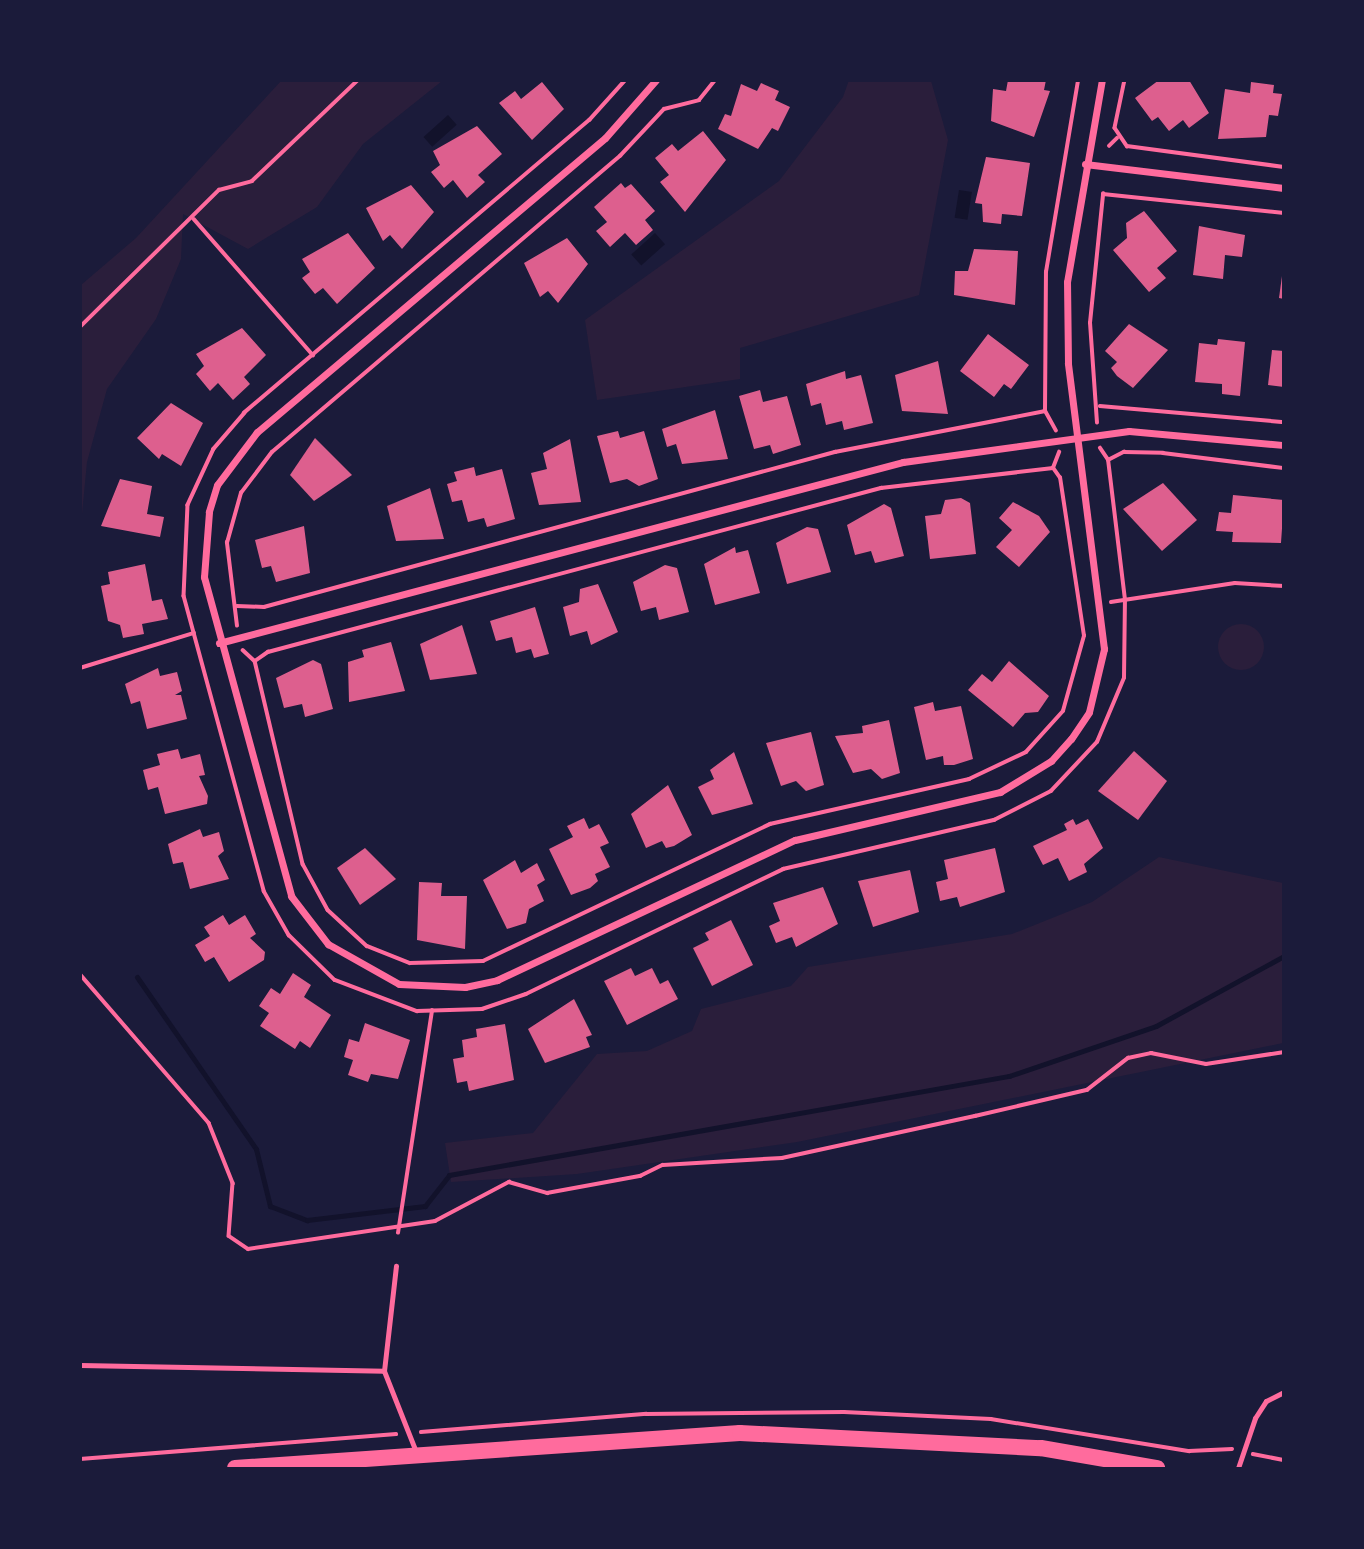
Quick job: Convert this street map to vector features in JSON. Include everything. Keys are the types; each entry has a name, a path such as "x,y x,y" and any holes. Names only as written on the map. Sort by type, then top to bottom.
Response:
{"main road":[{"path":"235,1468 740,1433 857,1435 1041,1448 1157,1468"}],"street":[{"path":"656,80 605,138 257,432 233,460 217,485 203,541 219,643 279,864 308,923 347,958 399,984 454,988 523,970 795,840 970,801 1026,779 1051,761 1089,712 1104,649 1101,603 1075,436 1067,282 1102,80"},
{"path":"1086,164 1283,188"},
{"path":"219,643 855,471 1098,434 1164,430 1283,445"}],"lane":[{"path":"396,1266 384,1371 417,1454"},
{"path":"80,1365 384,1371"},
{"path":"1238,1468 1255,1418 1266,1401 1283,1392"}],"path":[{"path":"80,327 194,219 219,190 252,181 358,80"},
{"path":"626,80 590,120 229,429 195,485 181,548 194,633 256,863 278,920 335,980 389,1004 432,1012 482,1009 515,998 783,869 994,820 1029,806 1080,766 1112,714 1124,678 1125,600 1108,460 1098,434 1100,405 1090,323 1103,194 1099,188"},
{"path":"715,80 699,100 664,109 620,156 272,452 241,494 229,534 227,572 237,607 244,655 255,661 303,864 328,910 367,946 410,962 483,961 770,824 969,779 1026,752 1063,711 1084,636 1053,468 1059,459 1054,419 1045,411 1050,231 1078,80"},
{"path":"1109,146 1117,138 1125,80"},
{"path":"1117,138 1138,148 1283,167"},
{"path":"1103,194 1283,213"},
{"path":"194,219 313,355"},
{"path":"1100,405 1283,422"},
{"path":"237,607 264,607 835,452 1045,411"},
{"path":"1108,460 1124,452 1163,453 1283,467"},
{"path":"255,661 268,652 881,488 1053,468"},
{"path":"1101,603 1235,583 1283,586"},
{"path":"80,668 194,633"},
{"path":"80,974 127,1022 214,1133 233,1183 226,1224 234,1245 268,1247 435,1221 509,1182 547,1193 640,1176 663,1165 782,1158 1087,1090 1128,1058 1151,1053 1206,1064 1283,1052"},
{"path":"398,1233 432,1012"}],"shaded area":[{"path":"849,80 931,81 948,140 919,295 740,348 740,379 597,400 585,320 779,181 843,97"},
{"path":"281,81 442,81 363,144 317,207 248,249 183,214 181,259 156,319 107,389 87,462 81,525 81,285 136,238"},
{"path":"448,115 457,125 432,147 423,137"},
{"path":"959,190 972,192 967,220 955,218"},
{"path":"655,233 665,244 641,266 631,254"},
{"path":"1241,624 1250,625 1257,631 1263,638 1263,656 1257,663 1250,669 1241,670 1232,669 1225,663 1219,656 1218,647 1219,638 1225,631 1232,625"},
{"path":"1159,857 1283,883 1283,1043 797,1142 577,1174 451,1182 445,1143 533,1133 597,1054 647,1051 692,1031 701,1009 791,986 808,967 1012,934 1092,902"}],"building":[{"path":"1008,80 1046,80 1044,90 1050,91 1034,137 991,121 993,89 1006,91"},
{"path":"1159,80 1189,80 1209,113 1189,128 1183,120 1169,131 1158,117 1152,121 1135,98"},
{"path":"542,82 564,109 532,140 499,103 515,91 521,99"},
{"path":"1251,82 1274,85 1273,93 1282,94 1278,116 1269,115 1266,137 1218,139 1225,89 1250,93"},
{"path":"761,83 779,91 775,100 790,107 778,131 772,128 758,149 718,129 725,114 731,116 741,84 757,91"},
{"path":"477,126 502,154 478,175 485,182 467,198 453,180 444,188 431,172 440,165 433,151"},
{"path":"703,131 726,160 685,212 660,182 669,175 655,158 672,144 678,151"},
{"path":"986,157 1030,163 1022,216 1002,214 1001,224 983,222 982,204 975,203"},
{"path":"621,183 625,188 631,184 655,211 645,220 653,230 636,245 625,233 610,247 596,231 607,222 594,207"},
{"path":"411,185 434,212 402,249 390,235 383,241 366,208"},
{"path":"1144,211 1177,251 1157,268 1166,278 1149,292 1113,250 1127,238 1126,223"},
{"path":"1199,226 1245,235 1242,257 1225,255 1223,279 1193,275"},
{"path":"348,233 375,268 337,304 323,288 315,294 302,278 310,272 302,259"},
{"path":"567,238 588,264 558,303 548,291 540,297 524,263"},
{"path":"974,249 1018,251 1015,305 954,295 955,271 968,271"},
{"path":"1284,276 1284,299 1279,298"},
{"path":"1129,324 1168,350 1133,388 1117,376 1111,368 1117,362 1105,351"},
{"path":"242,328 266,355 244,377 250,384 233,400 218,383 210,391 196,374 204,366 196,354"},
{"path":"988,334 1029,365 1011,389 1004,384 994,397 960,371"},
{"path":"1218,339 1245,342 1240,396 1222,394 1222,384 1195,382 1199,343 1217,345"},
{"path":"1272,350 1284,351 1284,387 1268,385"},
{"path":"938,361 948,414 902,411 895,375"},
{"path":"845,371 846,379 861,375 873,423 844,430 842,421 826,425 821,403 811,406 806,384"},
{"path":"760,390 763,402 787,396 801,445 773,454 770,445 754,449 739,396"},
{"path":"171,403 203,423 181,466 162,454 159,459 137,438"},
{"path":"715,410 728,459 682,464 676,444 667,447 662,429"},
{"path":"618,431 620,438 644,431 658,479 639,486 627,479 610,483 597,436"},
{"path":"315,438 352,475 314,501 290,475"},
{"path":"570,439 581,502 539,505 531,473 547,469 543,453"},
{"path":"474,467 476,476 502,469 515,519 487,527 484,518 468,522 462,500 452,502 447,484 457,481 454,472"},
{"path":"120,479 152,486 147,514 164,517 160,537 101,526"},
{"path":"1163,483 1197,520 1162,551 1123,509"},
{"path":"430,488 444,539 396,541 387,506"},
{"path":"1233,495 1284,500 1281,543 1232,542 1233,532 1216,531 1219,512 1231,513"},
{"path":"961,498 970,503 976,554 930,559 925,516 941,514 945,500"},
{"path":"1013,502 1039,516 1050,532 1019,567 996,547 1012,530 999,518"},
{"path":"884,504 891,508 904,556 875,563 871,551 855,555 847,525"},
{"path":"304,526 310,573 276,582 271,566 262,568 255,540"},
{"path":"807,527 818,529 831,572 787,584 776,543"},
{"path":"735,547 736,553 748,550 760,593 715,605 704,564"},
{"path":"145,564 152,601 162,599 168,619 142,624 144,634 123,638 120,625 108,621 101,586 110,584 108,572"},
{"path":"665,565 677,568 689,612 659,620 656,607 641,611 633,582"},
{"path":"598,584 618,632 591,645 587,631 570,636 563,607 579,602 580,589"},
{"path":"535,607 549,654 534,658 531,649 516,653 512,637 496,641 490,621"},
{"path":"462,625 477,674 430,680 420,644"},
{"path":"391,642 405,691 349,702 348,662 364,657 362,650"},
{"path":"313,660 321,664 333,709 305,717 302,704 284,708 276,678"},
{"path":"1009,661 1049,696 1038,712 1025,713 1013,727 968,690 982,674 992,682"},
{"path":"158,668 160,676 177,672 182,691 175,695 181,695 187,719 147,729 140,701 131,704 125,684"},
{"path":"933,702 935,711 961,706 973,759 954,765 944,765 943,756 926,760 914,707"},
{"path":"889,720 900,773 882,779 871,769 853,773 835,736 863,733 862,726"},
{"path":"811,732 824,785 806,791 796,781 781,786 766,743"},
{"path":"178,749 181,759 200,754 205,775 199,776 208,796 207,804 165,814 158,787 148,790 143,770 160,765 157,754"},
{"path":"1134,751 1167,781 1138,820 1098,791"},
{"path":"734,752 753,804 712,815 698,787 714,779 710,770"},
{"path":"668,785 692,835 674,846 666,848 662,841 646,848 631,814"},
{"path":"584,818 589,829 599,824 609,843 600,847 610,867 595,874 598,881 590,888 571,895 549,849 573,837 567,826"},
{"path":"1073,819 1076,825 1088,819 1103,848 1084,864 1087,872 1069,881 1058,858 1043,865 1033,846 1067,830 1064,824"},
{"path":"200,829 203,837 219,832 224,851 218,856 229,879 190,889 183,862 173,864 168,844"},
{"path":"365,848 396,879 360,905 337,868"},
{"path":"995,848 1005,892 960,907 957,897 940,901 936,882 948,879 944,860"},
{"path":"515,860 521,873 537,863 545,880 537,885 544,901 529,909 526,923 507,929 483,880"},
{"path":"910,870 919,912 873,927 858,881"},
{"path":"419,882 442,883 441,896 467,896 465,949 417,940"},
{"path":"823,887 838,924 796,947 792,937 776,943 769,926 780,921 773,903"},
{"path":"223,915 229,925 245,915 256,934 250,938 265,952 264,960 229,982 214,957 205,962 195,945 210,936 204,927"},
{"path":"731,920 753,965 712,986 693,948 709,940 705,933"},
{"path":"631,968 635,976 652,968 660,984 668,980 678,999 627,1025 604,981"},
{"path":"293,973 311,985 304,997 331,1015 310,1048 300,1041 295,1049 260,1026 269,1013 259,1006 271,988 280,994"},
{"path":"574,999 592,1035 586,1037 590,1047 545,1063 528,1029"},
{"path":"365,1023 410,1040 398,1079 371,1074 368,1082 348,1075 353,1060 344,1057 349,1039 359,1042"},
{"path":"505,1024 514,1080 469,1091 467,1081 457,1083 453,1059 464,1057 462,1040 477,1037 476,1029"}],"waterway":[{"path":"137,977 256,1149 270,1206 307,1220 425,1206 449,1175 1009,1076 1156,1026 1284,956"}]}
